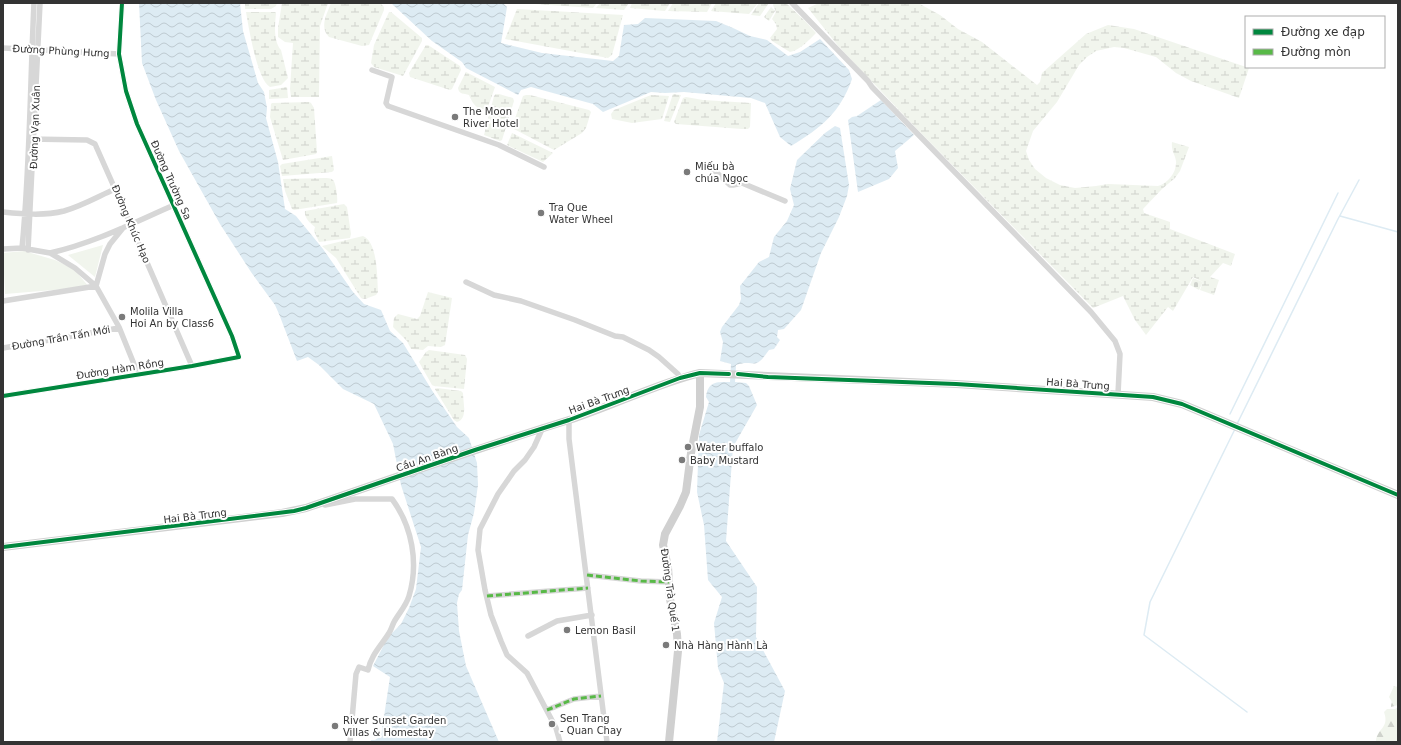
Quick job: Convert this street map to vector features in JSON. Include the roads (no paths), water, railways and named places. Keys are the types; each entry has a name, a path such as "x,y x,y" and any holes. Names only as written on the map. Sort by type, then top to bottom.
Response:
{"street":[{"name":"Đường Vạn Xuân","path":"28,250 28,214 35,49 34,3"},
{"name":"Đường Vạn Xuân","path":"35,49 40,3"},
{"name":"Đường Trường Sa","path":"122,3 119,54 126,90 137,124 232,336 239,357"},
{"path":"792,3 819,29 878,93 1091,312 1115,341 1120,354 1118,394"},
{"name":"Đường Phùng Hưng","path":"3,48 119,54"},
{"path":"372,70 392,77 386,103 388,106 499,145 544,167"},
{"name":"Đường Khúc Hạo","path":"32,139 87,140 94,144 116,189 130,225 192,366"},
{"path":"703,165 716,172 730,185 742,183 785,201"},
{"path":"3,212 28,214 52,213 65,210 116,189"},
{"path":"3,249 22,248 50,253 73,248 124,228 174,205"},
{"name":"Đường Vạn Xuân","path":"22,248 28,214"},
{"path":"96,286 105,254 110,244 124,228"},
{"path":"50,253 75,268 96,286 120,328 138,374"},
{"path":"466,282 494,295 520,301 576,320 616,336 623,337 649,350 659,357 678,374 680,378"},
{"path":"3,301 96,286"},
{"name":"Đường Trần Tấn Mới","path":"3,348 120,328"},
{"name":"Đường Hàm Rồng","path":"3,396 192,366 239,357"},
{"name":"Hai Bà Trưng","path":"475,450 543,427 569,420 680,378 700,372 964,385 1152,397 1182,404 1398,495"},
{"name":"Đường Trà Quế 1","path":"670,742 678,651 677,634 670,599 668,567 663,545 665,534 686,492 691,453 700,407 700,372"},
{"path":"569,420 569,439 607,742"},
{"path":"543,427 534,447 525,460 514,471 498,494 480,529 478,550 491,615 507,655 527,674 556,728 560,742"},
{"name":"Cầu An Bàng","path":"385,481 475,450"},
{"name":"Hai Bà Trưng","path":"3,547 282,513 313,506 385,481"},
{"path":"313,506 356,499 392,499 405,521 411,543 413,557 412,583 405,606 393,623 385,640 370,659 368,670 359,667 356,674 350,742"},
{"path":"587,575 641,581 669,582"},
{"path":"487,596 588,588"},
{"path":"528,636 557,620 592,615"},
{"path":"547,710 574,699 601,696"}],"water":[{"path":"139,3 240,3 243,31 258,83 264,92 267,108 266,118 278,162 285,209 296,216 323,249 353,292 364,304 381,310 390,331 403,343 433,392 457,427 469,438 477,463 478,485 474,513 468,535 462,590 459,594 457,603 459,631 466,666 499,742 370,742 371,740 375,740 381,736 390,677 373,666 388,637 401,624 409,608 416,589 421,547 401,485 393,444 374,404 343,389 319,365 308,357 297,361 275,305 251,272 220,224 179,151 156,100 142,63"},
{"path":"391,3 503,3 507,7 501,43 542,53 613,61 619,56 624,25 638,24 645,18 716,21 750,36 767,40 788,56 800,52 820,39 849,70 852,79 842,101 828,118 812,133 791,146 780,137 765,103 751,98 684,92 651,92 603,112 593,104 531,87 521,90 518,95 466,68 462,62 432,41"},
{"path":"881,100 914,135 895,151 898,168 889,179 858,192 848,120 857,116"},
{"path":"835,126 840,128 849,185 847,196 839,217 821,253 801,310 784,329 778,330 777,337 780,340 774,349 769,350 760,361 754,364 743,363 736,365 735,382 746,383 749,386 757,405 733,447 726,541 757,587 756,637 785,691 774,742 717,742 724,683 718,668 714,623 722,597 708,580 704,525 697,492 699,435 709,402 706,397 711,385 730,382 731,364 720,361 723,342 720,332 722,327 739,305 741,299 740,286 759,262 769,257 774,237 787,221 794,205 790,189 797,160 825,133"}],"waterway":[{"path":"1237,424 1338,219 1359,180"},
{"path":"1230,414 1338,193"},
{"path":"1340,216 1398,232"},
{"path":"1235,429 1150,602 1144,635 1247,712"}],"place":[{"name":"The Moon River Hotel","path":"455,117"},
{"name":"Miếu bà chúa Ngọc","path":"687,172"},
{"name":"Tra Que Water Wheel","path":"541,213"},
{"name":"Molila Villa Hoi An by Class6","path":"122,317"},
{"name":"Water buffalo","path":"688,447"},
{"name":"Baby Mustard","path":"682,460"},
{"name":"Lemon Basil","path":"567,630"},
{"name":"Nhà Hàng Hành Là","path":"666,645"},
{"name":"Sen Trang - Quan Chay","path":"552,724"},
{"name":"River Sunset Garden Villas & Homestay","path":"335,726"}]}
